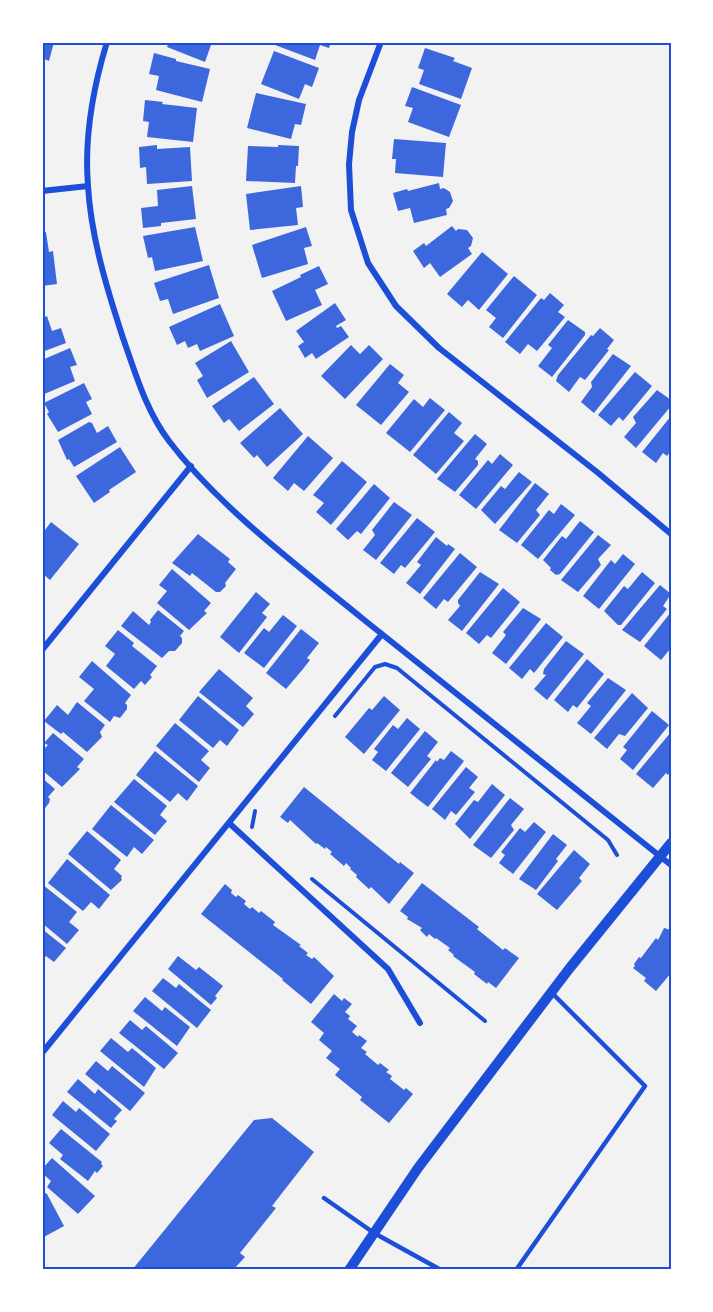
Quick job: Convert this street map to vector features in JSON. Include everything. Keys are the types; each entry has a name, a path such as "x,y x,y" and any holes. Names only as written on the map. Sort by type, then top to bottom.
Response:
{"street":[{"path":"107,42 92,105 88,140 88,186 95,238 112,302 134,369 151,410 168,440 233,510 276,549 671,865"},
{"path":"381,42 358,100 349,164 351,210 368,263 396,306 439,348 597,472 671,534"},
{"path":"42,190 88,186"},
{"path":"42,649 190,466"},
{"path":"42,1053 382,634"},
{"path":"229,824 388,969 420,1023"},
{"path":"349,1270 418,1168 551,993 671,843"}],"lane":[{"path":"516,1270 645,1086 551,993"},
{"path":"324,1198 374,1233 441,1270"}],"path":[{"path":"330,721 375,668 386,664 397,668 608,840 617,855"},
{"path":"253,831 252,822 255,811"},
{"path":"306,875 485,1021"}],"building":[{"path":"42,42 54,42 49,61 44,59 43,64"},
{"path":"169,42 212,42 205,62 167,47"},
{"path":"267,42 331,42 329,48 320,45 315,60"},
{"path":"425,48 455,58 453,61 472,68 461,99 419,84 424,70 418,68"},
{"path":"274,51 319,68 312,87 305,84 299,99 261,84"},
{"path":"154,53 210,69 202,102 156,90 159,76 149,74"},
{"path":"412,87 461,105 449,137 408,122 413,108 405,106"},
{"path":"256,93 306,104 301,125 295,124 291,139 247,128"},
{"path":"145,100 197,108 193,142 147,137 149,122 143,121"},
{"path":"394,139 446,143 443,177 395,173 396,159 392,159"},
{"path":"157,145 157,149 190,147 192,181 147,184 146,167 140,168 139,147"},
{"path":"278,145 299,146 295,183 246,181 248,146 278,147"},
{"path":"439,183 440,189 444,188 450,192 453,201 446,209 447,215 414,223 410,208 398,211 393,193"},
{"path":"192,186 196,219 161,223 161,226 143,228 141,208 158,206 157,190"},
{"path":"301,186 303,207 296,208 298,225 250,230 246,194"},
{"path":"452,226 456,231 458,229 467,230 473,238 468,248 472,254 440,277 430,263 424,268 413,251 424,243 426,246"},
{"path":"195,227 203,261 155,271 152,257 148,258 143,236"},
{"path":"306,227 312,246 304,248 308,264 262,278 252,245"},
{"path":"46,232 49,252 53,251 57,284 42,286 42,233"},
{"path":"482,252 508,274 479,310 468,300 462,307 447,294"},
{"path":"209,265 219,298 173,314 168,299 160,301 154,283"},
{"path":"319,266 328,284 315,290 322,305 286,321 272,291"},
{"path":"514,276 537,295 503,338 489,327 496,318 486,310"},
{"path":"550,293 564,305 558,312 565,317 537,351 528,344 520,354 505,342 541,298 544,300"},
{"path":"335,303 346,320 336,326 337,328 341,326 349,337 316,359 312,353 305,358 298,346 304,342 296,331"},
{"path":"220,304 234,336 200,351 197,344 188,348 185,341 177,345 169,327"},
{"path":"47,316 52,331 61,328 66,343 42,352 42,318"},
{"path":"568,320 585,332 585,335 552,377 538,366 552,348 548,345"},
{"path":"600,328 614,340 607,349 609,350 585,380 580,377 569,392 556,381 558,375 591,335 593,336"},
{"path":"231,341 249,372 207,398 197,380 203,376 195,363"},
{"path":"351,345 360,354 369,345 383,359 345,399 321,376"},
{"path":"70,348 77,365 70,367 75,381 42,395 42,360"},
{"path":"613,354 631,366 594,413 581,402 592,387 591,382"},
{"path":"390,364 404,375 398,383 409,392 381,425 356,405"},
{"path":"635,372 652,386 623,421 619,417 611,426 598,415"},
{"path":"254,377 274,404 239,431 229,419 224,423 212,406"},
{"path":"84,383 92,399 86,402 92,414 58,432 47,414 49,412 44,403"},
{"path":"657,390 671,400 671,406 636,448 624,437 636,423 633,417"},
{"path":"430,398 445,410 410,452 386,433 414,399 423,407"},
{"path":"280,408 303,434 267,467 257,455 254,458 240,443"},
{"path":"449,412 462,423 454,433 464,441 436,474 413,455"},
{"path":"671,416 671,451 667,456 663,453 656,463 642,452"},
{"path":"89,422 92,423 97,433 108,426 117,442 74,467 69,459 67,460 58,440"},
{"path":"475,434 487,444 475,459 478,465 455,492 437,479"},
{"path":"308,436 333,458 304,491 294,483 288,491 273,478"},
{"path":"120,447 136,472 94,503 76,476"},
{"path":"500,454 513,465 476,509 459,495 488,460 492,464"},
{"path":"342,461 367,482 331,525 316,512 324,503 313,495"},
{"path":"519,472 532,482 495,524 481,510 501,486 505,489"},
{"path":"535,483 549,494 536,510 540,515 517,543 499,530"},
{"path":"374,484 390,498 361,534 357,531 348,540 336,529"},
{"path":"394,502 412,515 376,560 363,550 375,535 372,530"},
{"path":"561,504 575,515 538,559 521,545 549,510 554,514"},
{"path":"417,518 435,532 405,568 401,565 394,574 380,563"},
{"path":"580,521 594,532 560,574 556,575 543,560 562,536 566,539"},
{"path":"51,522 79,544 50,580 42,573 42,534"},
{"path":"198,534 230,559 228,562 236,569 220,592 216,592 192,573 190,576 172,563"},
{"path":"598,535 611,545 598,559 601,565 578,592 561,580"},
{"path":"436,537 455,549 420,594 406,583 421,565 417,562"},
{"path":"460,553 477,567 448,602 444,599 436,609 423,598"},
{"path":"623,554 635,564 599,609 583,596 611,560 615,564"},
{"path":"172,569 211,603 204,611 207,613 189,630 157,603 167,591 159,585"},
{"path":"480,572 499,584 462,631 448,620 460,606 458,600"},
{"path":"642,572 655,583 621,625 618,625 604,611 624,586 628,589"},
{"path":"660,585 671,594 663,606 667,609 640,642 622,630"},
{"path":"503,588 520,602 491,638 487,635 479,644 466,633"},
{"path":"256,592 270,604 262,613 267,617 239,653 220,637"},
{"path":"523,608 541,619 506,664 492,653 506,635 503,632"},
{"path":"158,610 184,631 180,636 182,643 175,651 169,651 162,658 121,626 133,611 149,625"},
{"path":"671,612 671,648 661,660 644,646"},
{"path":"283,615 297,626 264,668 244,653 264,628 269,632"},
{"path":"546,623 563,637 534,673 530,669 522,679 509,668"},
{"path":"301,629 319,643 307,658 310,660 286,689 266,673"},
{"path":"118,630 134,643 132,646 157,666 145,685 141,681 134,689 106,666 115,654 105,646"},
{"path":"566,641 584,654 547,700 534,689 546,675 543,674 544,669"},
{"path":"587,659 604,674 577,708 573,705 568,712 554,700"},
{"path":"92,661 131,695 125,703 127,709 120,718 114,716 110,722 84,701 94,689 79,677"},
{"path":"219,669 253,698 246,706 254,714 243,727 199,692"},
{"path":"608,678 626,690 591,734 577,723 591,706 587,703"},
{"path":"632,693 648,708 625,736 619,734 607,749 594,738"},
{"path":"198,696 239,730 227,746 220,740 213,748 179,720"},
{"path":"384,696 400,710 364,754 345,737 369,708 372,710"},
{"path":"77,702 105,725 100,732 102,737 87,752 63,732 61,734 44,721 57,705 68,715"},
{"path":"652,711 669,725 633,770 620,759 627,750 623,747"},
{"path":"407,718 420,729 386,771 372,760 378,752 374,749 393,725 398,729"},
{"path":"175,723 209,751 201,760 210,768 199,782 156,746"},
{"path":"425,731 438,742 427,756 431,759 408,787 391,773"},
{"path":"671,732 671,771 668,775 666,773 653,788 636,774"},
{"path":"53,733 84,759 77,767 80,769 62,787 42,770 42,746 45,748 48,745 44,743"},
{"path":"155,751 198,786 187,801 178,793 170,802 136,775"},
{"path":"451,751 464,761 428,807 410,793 436,760 437,762 440,758 444,760"},
{"path":"466,767 478,777 469,788 475,792 456,815 451,811 445,820 432,809"},
{"path":"42,778 55,789 48,797 49,803 42,812"},
{"path":"134,779 167,806 160,815 167,821 155,835 114,802"},
{"path":"492,784 505,795 470,839 455,824 474,800 478,802"},
{"path":"304,787 399,864 400,862 414,873 389,904 356,877 357,875 346,863 344,866 330,854 332,852 326,847 325,849 316,844 290,820 288,823 280,817"},
{"path":"510,798 524,809 511,825 514,830 491,858 473,845"},
{"path":"111,805 154,840 142,854 134,847 127,857 92,829"},
{"path":"534,822 546,832 513,874 499,863 505,855 501,852 520,828 525,832"},
{"path":"87,831 121,860 114,869 122,876 122,880 111,890 68,854"},
{"path":"553,834 567,845 536,890 519,879"},
{"path":"574,850 590,864 579,878 582,881 557,910 537,894"},
{"path":"67,859 110,895 99,909 91,902 83,911 48,883"},
{"path":"422,883 479,927 477,929 503,950 505,948 519,958 496,988 488,982 487,984 453,956 448,950 450,948 429,934 427,937 420,930 422,928 407,919 408,917 400,911"},
{"path":"225,884 232,890 231,893 246,901 244,904 250,909 252,907 259,913 261,911 275,922 273,925 301,945 299,946 308,953 306,955 312,959 314,957 334,976 311,1004 201,914"},
{"path":"43,885 77,912 69,922 79,930 67,944 42,923"},
{"path":"664,928 671,930 671,973 656,991 644,981 646,978 633,968 639,957 641,958 656,938 658,940"},
{"path":"42,929 66,948 54,962 46,956 42,961"},
{"path":"178,956 196,970 199,967 223,986 211,1005 168,969"},
{"path":"163,978 176,988 179,984 211,1010 197,1028 152,991"},
{"path":"334,994 342,1001 344,998 352,1004 345,1012 350,1016 348,1019 357,1026 352,1032 367,1041 361,1048 367,1052 365,1054 378,1065 380,1063 389,1070 386,1072 392,1076 390,1079 413,1094 389,1123 360,1100 362,1097 335,1075 340,1069 326,1058 332,1051 319,1040 324,1033 311,1022"},
{"path":"145,997 162,1011 165,1007 190,1027 177,1046 133,1011"},
{"path":"130,1020 142,1030 146,1026 178,1053 164,1069 119,1033"},
{"path":"111,1038 128,1052 132,1048 156,1068 144,1087 100,1051"},
{"path":"96,1061 108,1071 112,1066 145,1093 130,1111 85,1074"},
{"path":"78,1079 95,1094 98,1089 122,1110 114,1119 117,1121 111,1128 67,1092"},
{"path":"63,1101 76,1112 79,1108 110,1134 96,1151 52,1115"},
{"path":"272,1118 314,1152 272,1206 276,1208 240,1253 245,1257 233,1270 132,1270 254,1120"},
{"path":"61,1129 102,1162 103,1166 97,1173 95,1171 88,1181 60,1159 63,1155 49,1143"},
{"path":"52,1158 95,1196 78,1214 47,1187 51,1181 42,1173 42,1169"},
{"path":"42,1191 47,1194 64,1226 42,1238"}]}
